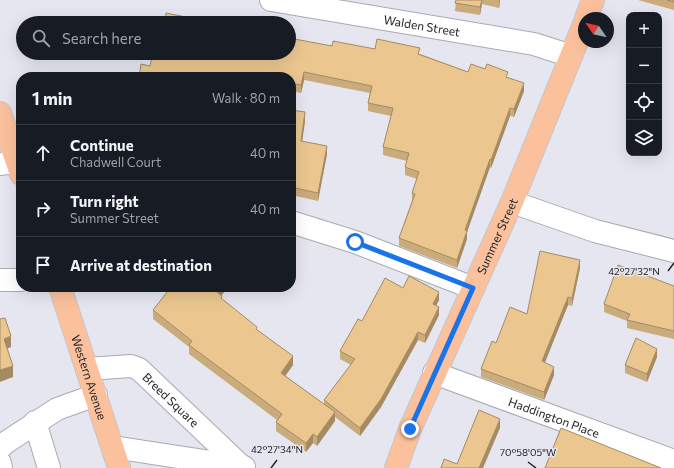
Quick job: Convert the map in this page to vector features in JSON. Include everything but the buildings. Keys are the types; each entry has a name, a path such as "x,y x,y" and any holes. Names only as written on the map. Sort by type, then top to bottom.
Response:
{"main road":[{"path":"589,12 594,0"},
{"name":"Summer Street","path":"396,468 410,429 434,373 512,202 578,39"},
{"path":"0,113 15,165"},
{"name":"Western Avenue","path":"62,292 119,468"}],"street":[{"name":"Walden Street","path":"271,0 534,44 571,56"},
{"path":"512,202 595,232 674,251"},
{"path":"296,224 361,244 473,288"},
{"path":"0,280 16,280"},
{"name":"Breed Square","path":"87,369 131,366 139,369 243,467"},
{"name":"Haddington Place","path":"434,373 674,461"},
{"path":"0,448 4,443 57,409 96,395"},
{"path":"35,422 49,468"},
{"name":"Breed Square","path":"113,447 243,467"},
{"path":"0,464 1,468"}],"route":[{"path":"355,242 473,288 410,429"}]}
